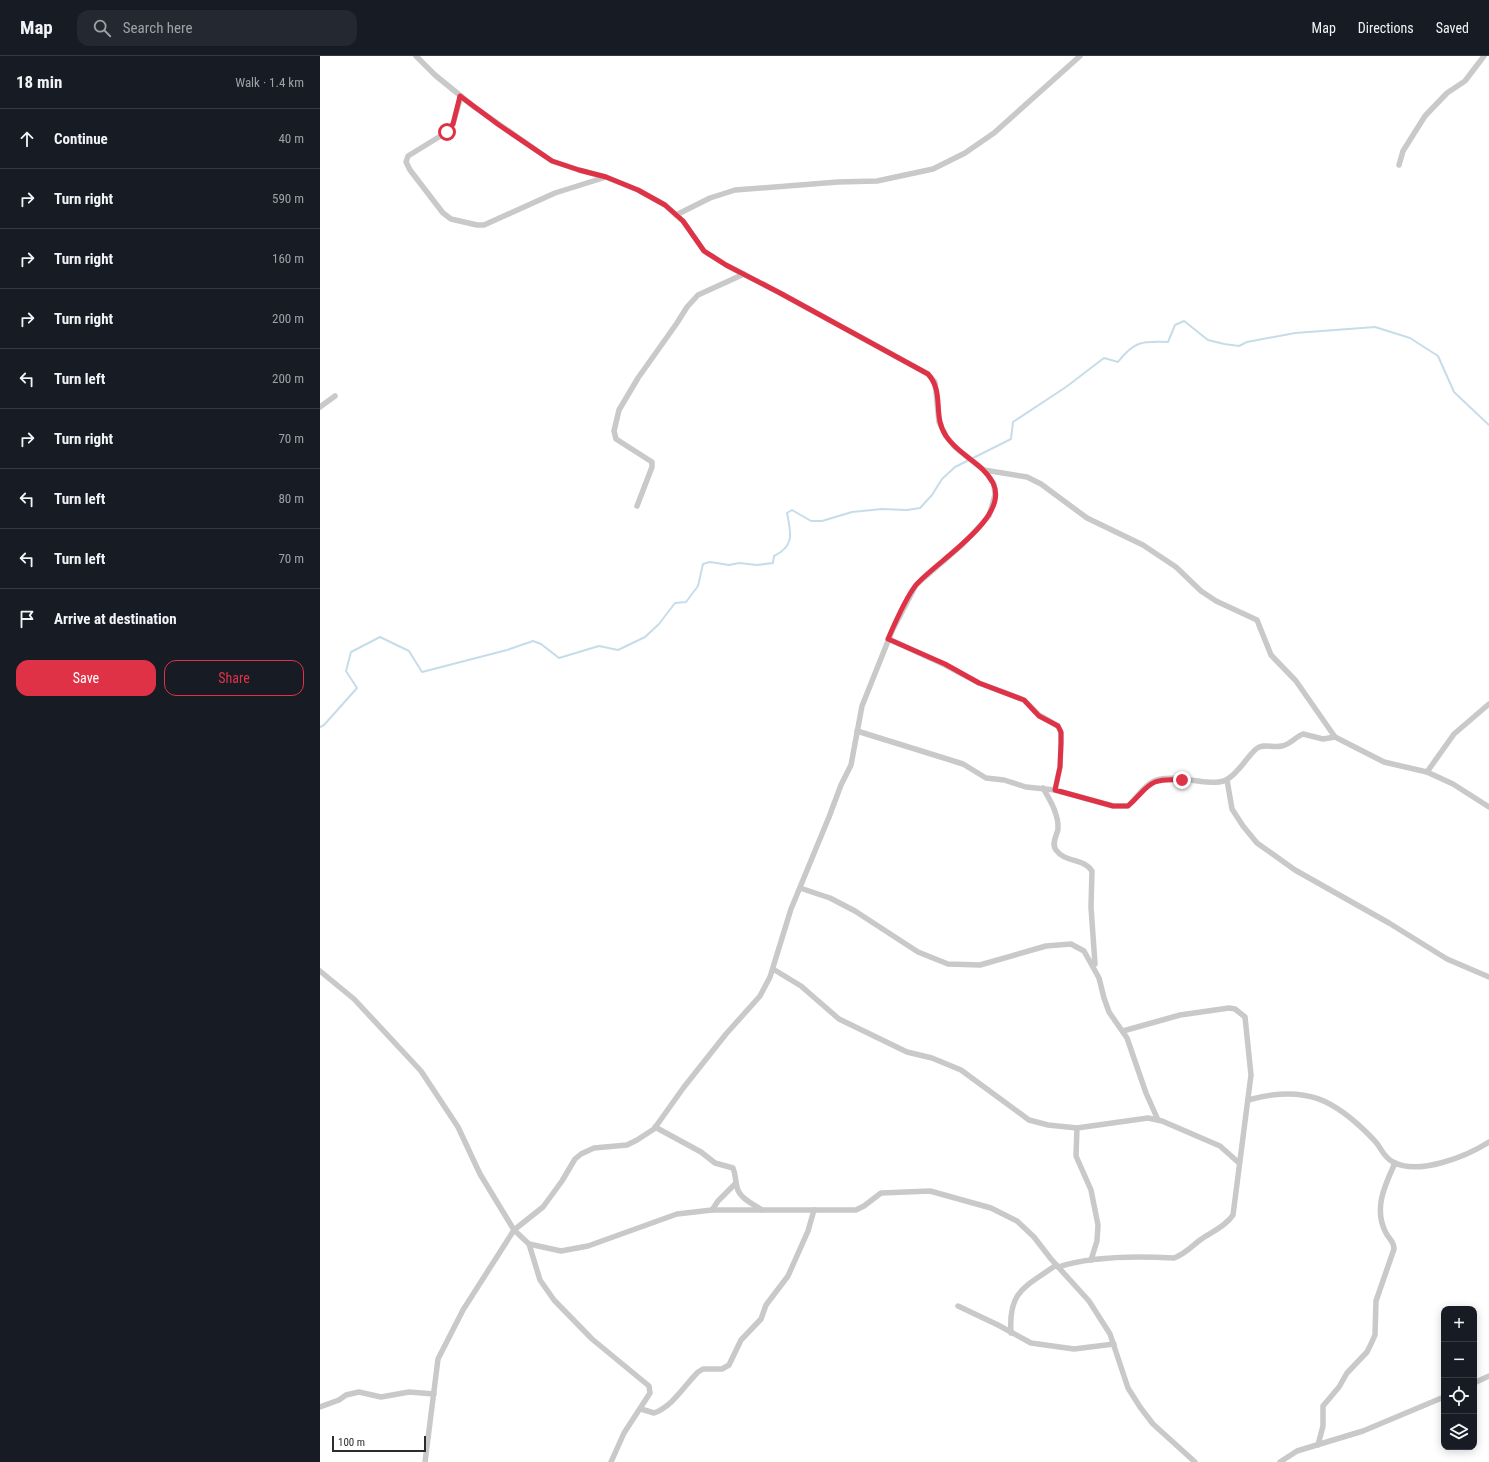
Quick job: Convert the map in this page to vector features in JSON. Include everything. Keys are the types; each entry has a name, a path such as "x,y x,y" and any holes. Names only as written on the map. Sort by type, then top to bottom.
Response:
{"street":[{"path":"416,56 435,76 460,96 552,161 606,177 638,190 665,205 683,221 704,251 928,374 935,382 939,422 946,436 955,447 984,470 994,484 996,494 989,516 962,545 916,585 888,639 862,706 851,765 841,785 791,909 773,970 760,996 726,1034 684,1087 655,1127 637,1140 627,1145 594,1148 581,1154 543,1206 514,1230 463,1310 438,1359 425,1462"},
{"path":"676,215 710,198 735,190 877,180 933,169 965,153 994,133 1080,56"},
{"path":"1399,164 1406,145 1425,116 1447,93 1465,81 1484,56"},
{"path":"460,96 453,124 447,132 408,156 406,162 410,170 443,213 452,218 467,223 484,225 555,194 606,177"},
{"path":"637,506 652,467 652,462 616,440 614,431 619,410 638,378 677,324 687,307 698,295 744,274"},
{"path":"320,407 335,396"},
{"path":"984,470 1027,477 1041,484 1087,518 1143,545 1176,567 1201,591 1216,601 1257,620 1271,655 1296,680 1335,737 1384,762 1427,772 1453,784 1489,807"},
{"path":"888,639 945,664 979,683 1024,700 1039,716 1058,726 1061,732 1060,767 1055,790"},
{"path":"1427,772 1454,734 1489,704"},
{"path":"857,731 963,764 986,778 1004,780 1026,787 1055,790 1113,806 1128,806 1142,790 1154,781 1166,779 1199,780 1208,782 1227,780 1237,772 1256,749 1262,746 1282,746 1303,734 1323,739 1335,737"},
{"path":"1227,780 1232,809 1258,843 1275,856 1295,870 1389,923 1447,959 1489,977"},
{"path":"1043,788 1057,817 1058,827 1054,846 1056,851 1067,859 1086,864 1092,871 1090,907 1095,969"},
{"path":"800,888 830,898 855,911 918,952 948,964 980,965 1046,946 1070,944 1084,951 1095,969 1109,1012 1123,1031 1158,1120"},
{"path":"773,970 801,986 839,1019 907,1052 932,1058 961,1070 1016,1113 1029,1120 1048,1125 1077,1128 1148,1118 1158,1120 1175,1125 1220,1146 1239,1163"},
{"path":"320,971 354,999 421,1071 458,1127 480,1174 514,1230 529,1244 540,1280 554,1300 592,1339 649,1386 650,1393 624,1433 611,1462"},
{"path":"1011,1333 1011,1310 1020,1290 1057,1266 1091,1260 1174,1258 1184,1254 1200,1240 1222,1226 1233,1215 1251,1074 1245,1017 1240,1012 1229,1008 1180,1015 1123,1031"},
{"path":"1248,1100 1279,1094 1302,1094 1326,1101 1350,1117 1375,1141 1384,1156 1395,1163 1407,1166 1423,1166 1451,1160 1478,1149 1489,1142"},
{"path":"655,1127 701,1152 715,1164 733,1168 736,1176 737,1189 742,1196 763,1211"},
{"path":"1077,1128 1076,1156 1091,1190 1098,1225 1097,1241 1091,1260"},
{"path":"1318,1445 1322,1433 1323,1406 1339,1387 1347,1373 1367,1352 1374,1335 1376,1301 1394,1249 1394,1243 1386,1233 1382,1221 1381,1199 1395,1163"},
{"path":"712,1210 718,1201 736,1183"},
{"path":"529,1244 561,1251 588,1246 677,1214 712,1210 856,1210 881,1193 930,1191 991,1208 1017,1221 1034,1237 1057,1266 1089,1301 1110,1334 1128,1388 1140,1407 1153,1424 1195,1462"},
{"path":"641,1409 654,1414 659,1412 672,1401 698,1372 703,1369 722,1369 729,1365 741,1340 761,1319 766,1305 788,1276 808,1231 814,1210"},
{"path":"958,1306 1031,1343 1074,1349 1114,1344"},
{"path":"1477,1382 1489,1376"},
{"path":"320,1407 335,1402 346,1395 359,1392 381,1397 409,1392 434,1394"},
{"path":"1280,1462 1297,1451 1363,1431 1441,1398"}],"waterway":[{"path":"320,727 324,725 357,688 346,671 351,652 380,637 409,651 422,672 507,650 533,641 541,644 559,658 599,646 618,650 645,637 659,624 675,603 686,602 698,586 703,564 710,562 729,565 739,563 757,565 773,563 774,556 785,548 790,538 790,527 787,513 792,510 811,521 822,521 852,512 882,509 907,510 920,508 932,495 942,479 955,467 1011,439 1013,422 1066,387 1104,358 1118,362 1134,346 1145,342 1168,342 1175,325 1184,321 1208,340 1239,346 1247,342 1295,333 1375,327 1410,338 1438,356 1454,392 1489,425"}],"route":[{"path":"447,132 453,124 457,114 460,96 552,161 606,177 638,190 665,205 683,221 704,251 726,265 928,374 935,382 938,395 939,422 946,436 955,447 984,470 994,484 996,494 989,516 982,524 962,545 936,566 916,585 888,639 923,656 945,664 979,683 1024,700 1039,716 1053,722 1058,726 1061,732 1060,767 1055,790 1113,806 1128,806 1135,800 1142,790 1154,781 1166,779 1182,780"}]}
